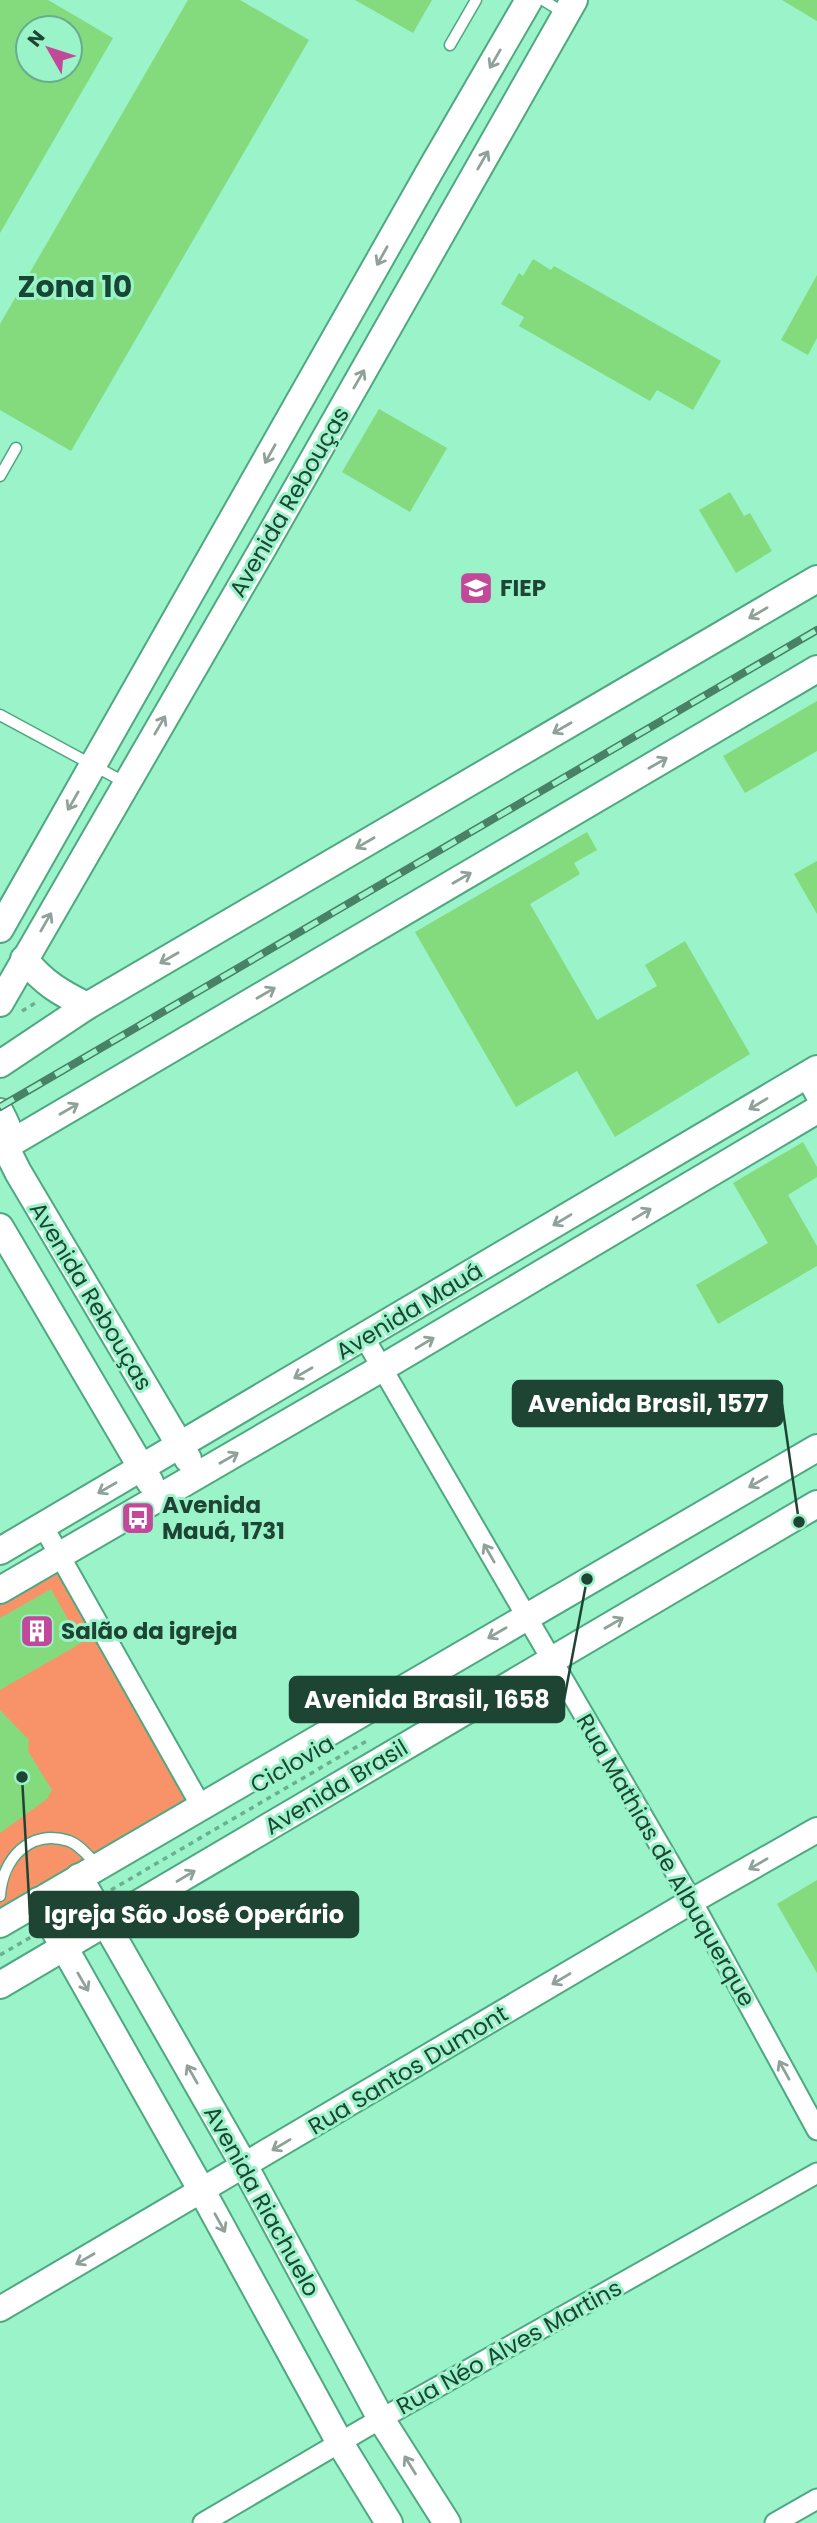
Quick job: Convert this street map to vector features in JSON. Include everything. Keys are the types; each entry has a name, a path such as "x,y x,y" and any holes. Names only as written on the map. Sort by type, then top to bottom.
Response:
{"main road":[{"name":"Avenida Rebouças","path":"0,929 529,0"},
{"name":"Avenida Rebouças","path":"0,1003 263,548 570,7"},
{"path":"431,169 467,189"},
{"path":"228,528 263,548"},
{"path":"0,1064 87,1006 817,579"},
{"path":"5,1138 817,669"},
{"path":"24,959 38,976 55,990 87,1006"},
{"name":"Avenida Mauá","path":"0,1551 364,1338 813,1081"},
{"name":"Avenida Mauá","path":"0,1590 817,1111"},
{"name":"Avenida Rebouças","path":"5,1138 18,1172 197,1476"},
{"name":"Avenida Rebouças","path":"0,1227 159,1498"},
{"path":"56,1322 93,1299"},
{"path":"1,1910 38,1901 817,1448"},
{"name":"Avenida Brasil","path":"0,1985 58,1937 551,1660 817,1504"},
{"name":"Avenida Riachuelo","path":"88,1872 99,1913 244,2167 381,2419 447,2523"},
{"name":"Avenida Riachuelo","path":"38,1901 202,2190 340,2443 389,2523"}],"street":[{"name":"Rua Mathias de Albuquerque","path":"364,1338 692,1901 817,2130"},
{"path":"43,1526 201,1806"},
{"name":"Rua Santos Dumont","path":"0,2309 817,1830"},
{"name":"Rua Néo Alves Martins","path":"203,2523 381,2419 817,2173"},
{"path":"775,2523 817,2499"}],"lane":[{"path":"450,45 476,0"},
{"path":"543,0 570,7"},
{"path":"0,476 16,448"},
{"path":"0,715 126,783"},
{"path":"1,1910 1,1879 11,1858 28,1844 52,1837 71,1842 88,1872"}],"path":[{"name":"Ciclovia","path":"99,1913 370,1738"},
{"path":"0,1955 58,1937"}],"shaded area":[{"path":"60,1556 201,1806 0,1924 0,1590"}],"building":[{"path":"0,0 48,0 72,14 14,14 14,84 84,84 84,21 113,38 0,233"},
{"path":"188,0 240,0 309,40 71,451 0,410 0,324"},
{"path":"355,0 432,0 413,33"},
{"path":"782,0 817,0 817,21"},
{"path":"533,259 551,270 554,266 721,361 693,410 657,390 650,401 519,326 524,317 501,304 519,273 523,276"},
{"path":"817,275 817,338 808,355 781,340"},
{"path":"379,409 447,448 410,512 342,472"},
{"path":"730,492 744,516 750,513 772,551 736,573 699,510"},
{"path":"817,701 817,751 745,793 723,756"},
{"path":"587,832 597,850 574,863 580,874 530,904 597,1020 657,986 645,965 685,941 750,1054 615,1137 577,1071 516,1107 415,932"},
{"path":"817,861 817,914 794,874"},
{"path":"803,1142 817,1167 817,1177 788,1195 817,1246 817,1266 718,1324 696,1285 768,1243 733,1183"},
{"name":"Salão da igreja","path":"51,1589 81,1643 0,1690 0,1618"},
{"path":"0,1710 29,1740 28,1751 52,1790 47,1799 0,1833"},
{"path":"817,1880 817,1973 777,1904"}],"railway":[{"path":"0,1107 817,630"}],"place":[{"name":"FIEP","path":"476,588"},
{"name":"Avenida Mauá, 1731","path":"138,1518"},
{"name":"Avenida Brasil, 1577","path":"799,1522"},
{"name":"Avenida Brasil, 1658","path":"587,1579"},
{"name":"Salão da igreja","path":"37,1631"},
{"name":"Igreja São José Operário","path":"22,1777"}],"district":[{"name":"Zona 10","path":"75,287"}]}
